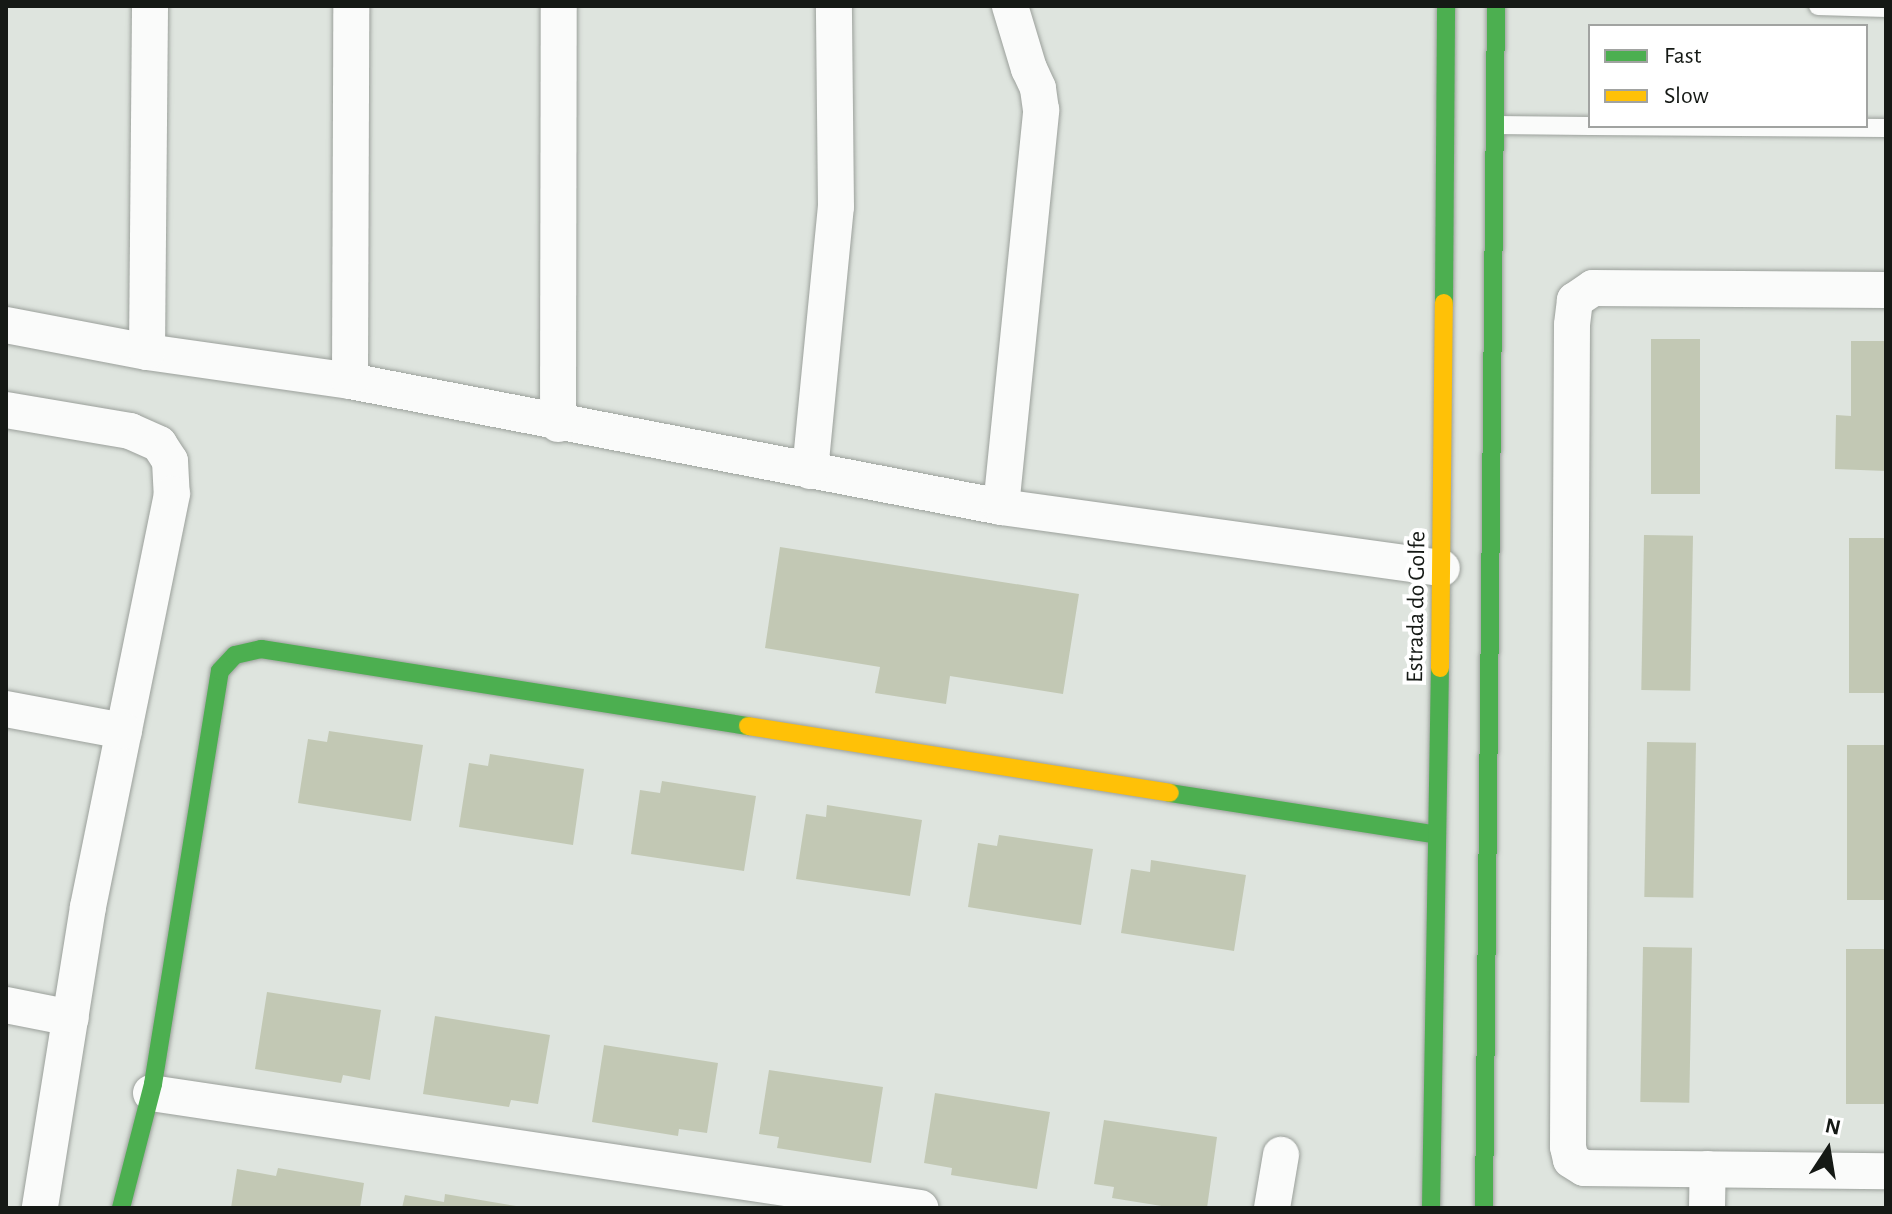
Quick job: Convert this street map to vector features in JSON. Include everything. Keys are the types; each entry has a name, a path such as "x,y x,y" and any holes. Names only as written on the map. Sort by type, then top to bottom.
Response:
{"main road":[{"name":"Estrada do Golfe","path":"1431,1208 1442,568 1446,6"},
{"path":"1484,1208 1496,6"},
{"path":"121,1208 151,1093 220,671 235,655 261,649 1437,835"}],"street":[{"path":"147,352 150,6"},
{"path":"350,381 351,6"},
{"path":"558,424 559,6"},
{"path":"810,471 836,207 834,6"},
{"path":"1001,507 1041,110 1038,88 1010,6"},
{"path":"1886,290 1593,288 1575,300 1572,325 1568,1147 1571,1160 1584,1168 1886,1171"},
{"path":"6,325 147,352 350,381 558,424 1001,507 1442,568"},
{"path":"6,410 130,431 159,444 170,461 172,494 88,907 40,1208"},
{"path":"6,709 124,731"},
{"path":"6,1005 71,1018"},
{"path":"151,1093 920,1208"},
{"path":"1272,1208 1281,1155"},
{"path":"1707,1208 1708,1169"}],"lane":[{"path":"1818,6 1886,8"},
{"path":"1495,125 1588,126"}],"building":[{"path":"1651,339 1700,339 1700,494 1651,494"},
{"path":"1851,341 1886,341 1886,471 1835,469 1836,415 1851,416"},
{"path":"1644,535 1693,536 1690,691 1641,690"},
{"path":"1849,538 1886,538 1886,693 1849,693"},
{"path":"780,547 1079,594 1063,694 950,676 946,704 875,693 880,667 765,648"},
{"path":"329,731 423,745 411,821 298,803 308,739 327,742"},
{"path":"1647,742 1696,743 1693,898 1644,897"},
{"path":"1847,745 1886,745 1886,900 1847,900"},
{"path":"490,754 584,769 573,845 459,827 469,763 488,766"},
{"path":"662,781 756,796 744,871 631,854 640,790 660,793"},
{"path":"827,805 922,820 910,896 796,879 806,814 826,817"},
{"path":"999,835 1093,849 1081,925 968,907 978,843 997,846"},
{"path":"1151,860 1246,875 1234,951 1121,933 1131,869 1150,872"},
{"path":"1643,947 1692,948 1689,1103 1640,1102"},
{"path":"1846,949 1886,949 1886,1104 1846,1104"},
{"path":"267,992 381,1010 370,1080 343,1075 341,1083 255,1069"},
{"path":"435,1016 550,1035 538,1104 511,1100 509,1107 423,1094"},
{"path":"604,1045 718,1063 707,1133 679,1129 678,1136 592,1122"},
{"path":"769,1070 883,1087 871,1163 777,1148 779,1137 759,1134"},
{"path":"935,1093 1050,1112 1037,1189 951,1175 952,1168 924,1163"},
{"path":"1104,1120 1217,1137 1207,1208 1174,1208 1112,1198 1114,1187 1094,1184"},
{"path":"278,1168 364,1183 360,1208 231,1208 237,1169 276,1176"},
{"path":"445,1194 516,1208 402,1208 405,1195 444,1202"}],"traffic: fast":[{"path":"1444,303 1446,6"},
{"path":"1484,1208 1496,6"},
{"path":"121,1208 153,1084 220,671 235,655 261,649 748,726"},
{"path":"1431,1208 1440,668"},
{"path":"1170,793 1437,835"}],"traffic: slow":[{"path":"1440,668 1444,303"},
{"path":"748,726 1170,793"}]}
